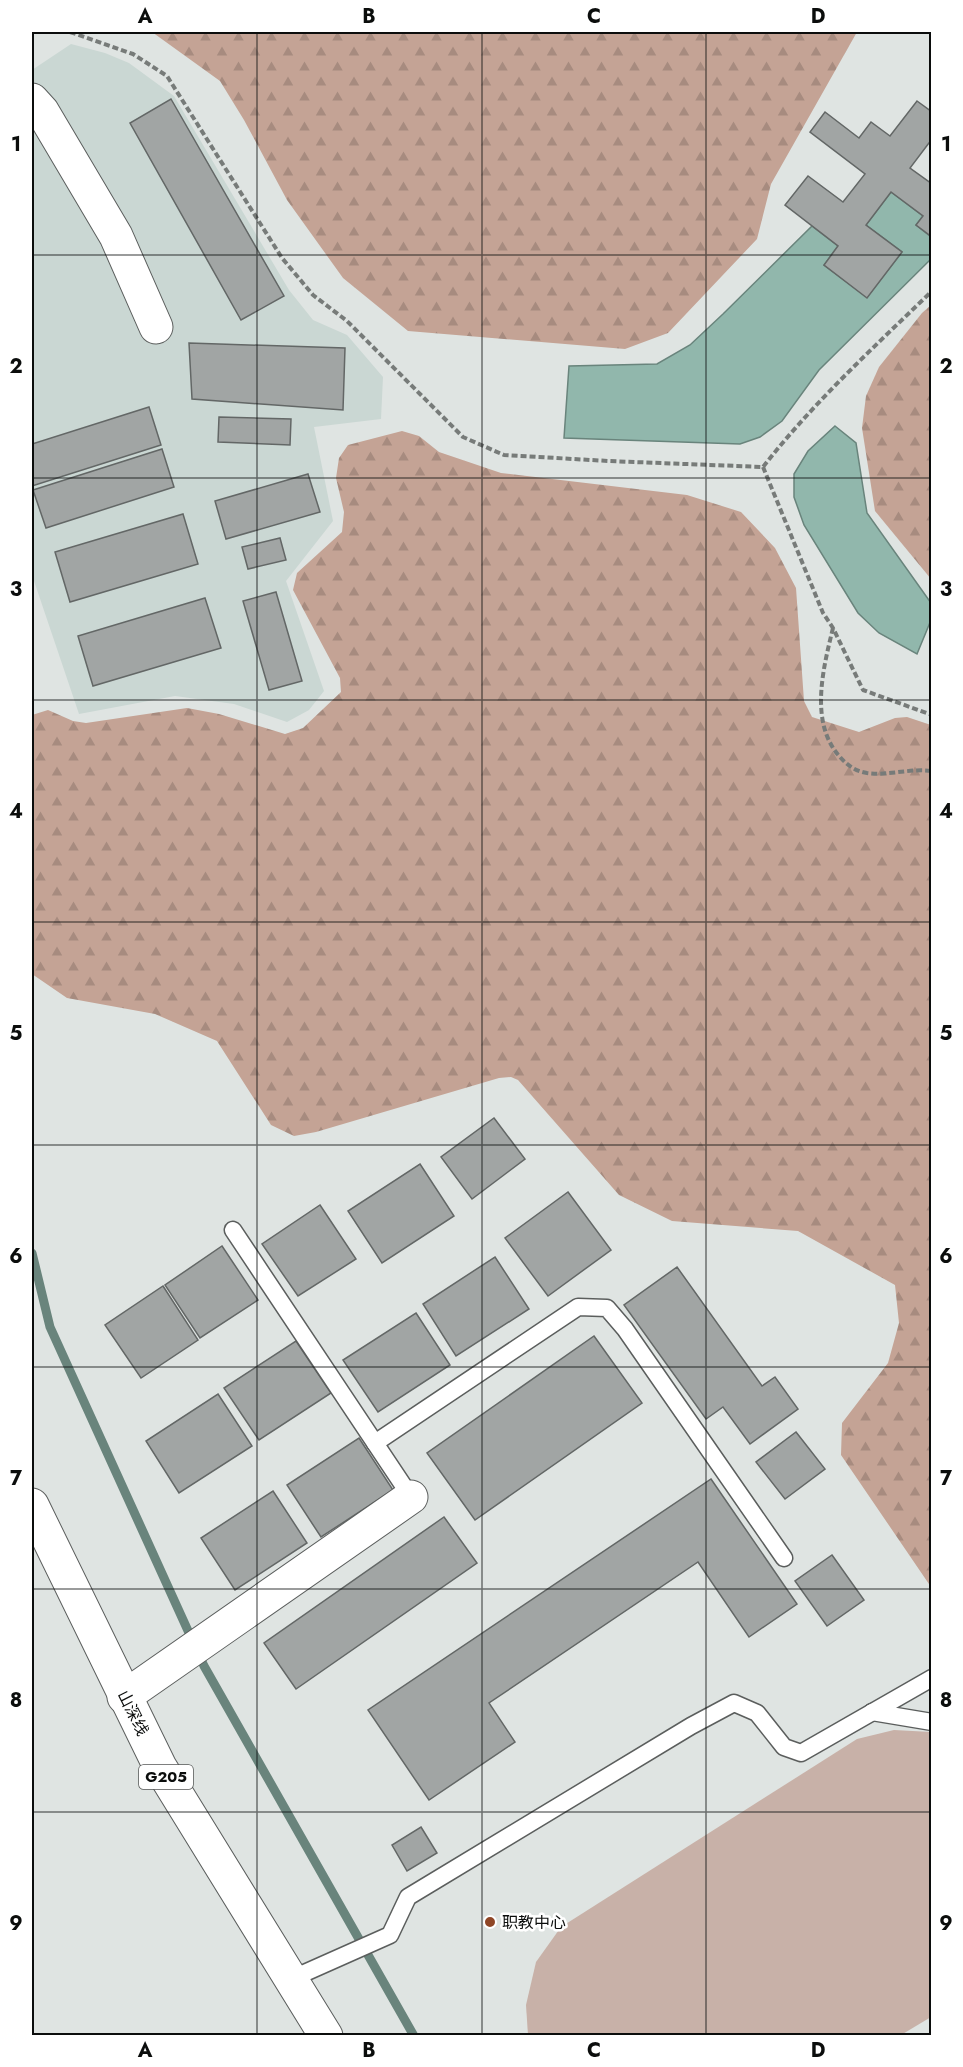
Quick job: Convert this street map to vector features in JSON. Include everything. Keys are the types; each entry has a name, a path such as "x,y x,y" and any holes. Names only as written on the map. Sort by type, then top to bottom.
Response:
{"main road":[{"path":"32,100 42,111 116,236 156,327"},
{"path":"124,1697 411,1497"},
{"name":"山深线","path":"32,1505 160,1767 326,2036"}],"lane":[{"path":"233,1230 411,1497"},
{"path":"375,1443 578,1307 607,1308 625,1329 784,1558"},
{"path":"291,1979 390,1935 408,1897 691,1726 734,1703 757,1713 784,1747 801,1753 932,1678"},
{"path":"872,1712 932,1722"}],"path":[{"path":"70,32 133,54 166,76 282,258 313,295 347,321 463,436 504,455 763,467"},
{"path":"763,467 840,380 932,291"},
{"path":"763,467 823,613 833,628 863,690 932,715"},
{"path":"833,628 823,668 821,722 830,746 849,766 866,773 919,769 932,771"}],"shaded area":[{"path":"71,44 105,53 129,63 174,96 289,290 313,320 347,335 383,377 381,419 314,427 333,521 286,581 324,691 309,710 287,722 234,704 175,696 79,714 32,575 32,70"},
{"path":"891,192 923,216 916,225 931,237 931,259 819,370 782,421 760,437 740,444 564,438 569,366 657,364 690,345 812,226 838,246 824,265 867,297 902,252 866,225"},
{"path":"835,426 856,443 867,513 931,603 931,620 917,654 879,633 858,613 804,525 794,497 794,474 808,451"},
{"path":"894,1730 931,1732 931,2017 901,2035 528,2035 526,2005 536,1962 561,1927 857,1739"}],"green space":[{"path":"152,32 857,32 771,184 757,239 668,333 625,349 408,331 343,278 287,200 220,81"},
{"path":"931,305 931,579 875,511 862,428 866,396 879,367"},
{"path":"402,431 419,436 439,452 501,473 687,495 741,512 775,548 796,588 804,701 812,717 859,732 895,718 907,717 931,725 931,1587 841,1455 842,1423 888,1363 899,1323 895,1285 798,1231 672,1221 619,1195 518,1080 511,1077 499,1078 316,1132 294,1136 271,1125 217,1041 155,1014 67,998 32,974 32,715 48,710 73,721 86,723 187,708 219,714 285,734 303,728 341,692 340,678 293,590 297,573 342,532 344,512 336,478 339,458 348,445"}],"building":[{"path":"171,99 284,296 241,320 130,123"},
{"path":"917,101 932,112 932,139 910,168 932,184 932,237 916,225 923,216 891,192 866,225 902,252 867,298 824,265 838,246 785,205 808,176 843,202 865,174 810,132 825,112 859,138 871,122 890,136"},
{"path":"189,343 345,348 343,410 192,399"},
{"path":"149,407 161,445 32,486 32,444"},
{"path":"219,417 291,419 290,445 218,442"},
{"path":"162,449 174,487 46,528 33,490"},
{"path":"308,474 320,512 226,539 215,501"},
{"path":"183,514 198,564 70,602 55,552"},
{"path":"280,538 286,560 248,569 242,547"},
{"path":"276,592 302,681 269,690 243,601"},
{"path":"205,598 221,648 93,686 78,636"},
{"path":"494,1118 525,1159 472,1199 441,1157"},
{"path":"420,1164 454,1216 382,1263 348,1211"},
{"path":"568,1192 611,1250 548,1296 505,1238"},
{"path":"320,1205 356,1259 298,1296 262,1244"},
{"path":"222,1246 258,1300 200,1338 165,1285"},
{"path":"495,1257 529,1309 456,1356 423,1304"},
{"path":"677,1267 762,1386 775,1377 798,1409 750,1444 723,1407 706,1419 624,1305"},
{"path":"163,1286 198,1340 141,1378 105,1325"},
{"path":"416,1313 450,1365 378,1412 343,1360"},
{"path":"594,1336 642,1403 475,1520 427,1453"},
{"path":"296,1341 331,1393 259,1440 224,1388"},
{"path":"218,1394 252,1446 179,1493 146,1441"},
{"path":"796,1432 825,1469 785,1499 756,1462"},
{"path":"359,1438 393,1490 321,1537 287,1485"},
{"path":"711,1479 797,1604 749,1637 698,1562 489,1703 515,1742 429,1800 368,1710"},
{"path":"273,1491 307,1543 235,1590 201,1538"},
{"path":"444,1517 477,1563 296,1689 264,1643"},
{"path":"832,1555 864,1600 827,1626 795,1581"},
{"path":"421,1827 437,1853 407,1871 392,1845"}],"waterway":[{"path":"32,1253 50,1327 204,1666 414,2036"}],"place":[{"name":"职教中心","path":"490,1922"}]}
